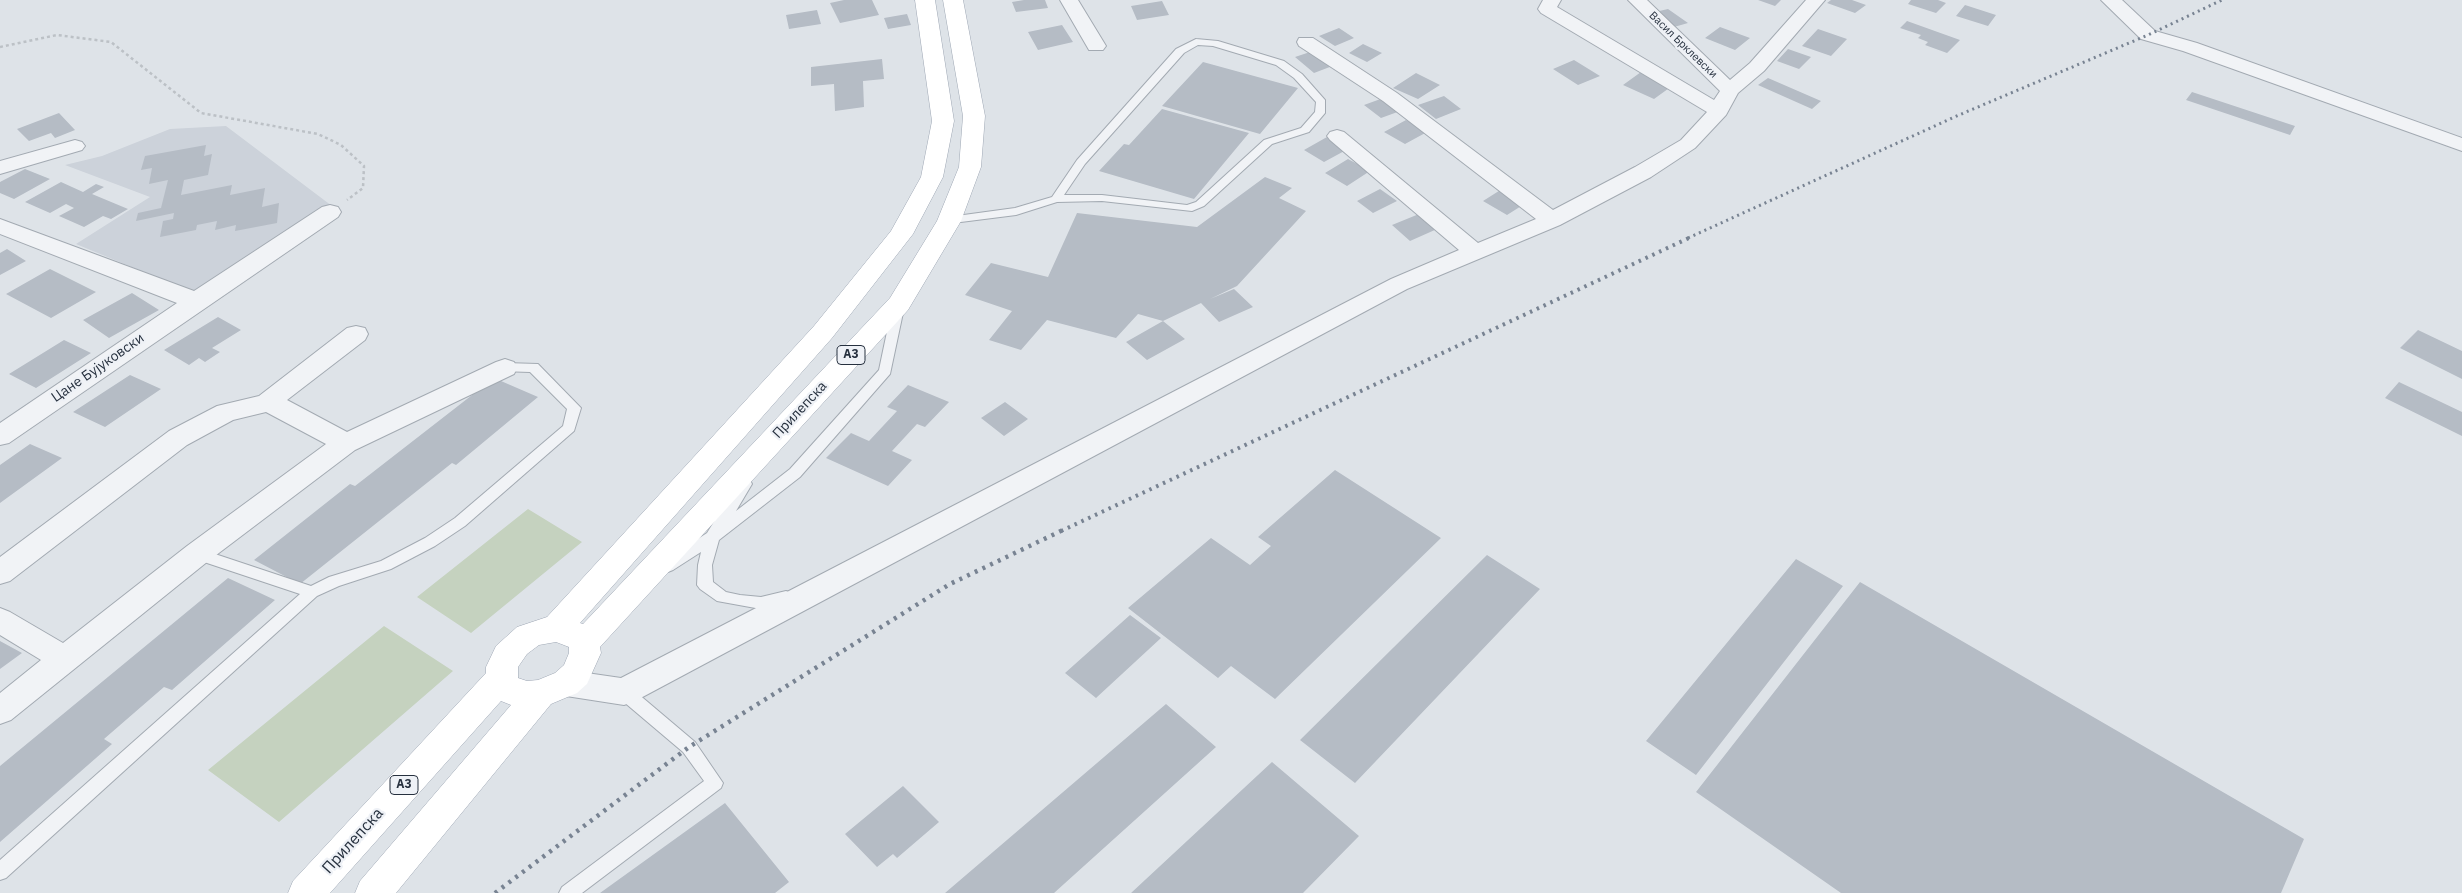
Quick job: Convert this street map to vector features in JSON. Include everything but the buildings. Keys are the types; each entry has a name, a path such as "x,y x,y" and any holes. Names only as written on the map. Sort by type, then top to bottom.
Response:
{"main road":[{"name":"A3","path":"502,678 502,666 507,655 516,645 542,631 556,629 823,332 901,234 932,177 943,121 925,0"},
{"name":"Прилепска","path":"584,643 899,304 949,221 970,167 974,116 952,0"},
{"path":"373,893 553,689 582,663 586,653 584,643 573,633 556,629"},
{"path":"502,678 506,687 515,693 527,695 553,689"},
{"name":"Прилепска","path":"306,893 502,678"}],"street":[{"path":"1069,0 1096,46"},
{"path":"1552,0 1547,9 1724,100"},
{"name":"Васил Брклевски","path":"1637,0 1724,100"},
{"path":"553,689 624,692 1400,284 1552,220 1643,172 1688,144 1724,100 1757,67 1816,0"},
{"path":"2110,0 2122,8 2148,35 2190,46 2462,145"},
{"path":"1306,42 1390,97 1552,220"},
{"path":"1337,136 1475,252"},
{"path":"0,168 75,146"},
{"name":"Цане Бујуковски","path":"0,436 196,301 330,212"},
{"path":"0,226 196,301"},
{"path":"267,404 356,334"},
{"path":"0,711 197,554 346,442 505,368"},
{"path":"0,573 178,438 226,412 267,404 285,409 346,442"},
{"path":"0,620 64,659"}],"lane":[{"path":"949,221 1016,211 1056,199 1102,198 1188,209 1200,204 1268,142 1305,130 1320,113 1321,102 1298,76 1280,63 1214,43 1196,42 1180,51 1081,162 1056,199"},
{"path":"636,587 712,537 795,473 885,371 899,304"},
{"path":"0,872 312,592 334,581 386,565 430,542 460,522 569,428 574,408 533,367 505,368"},
{"path":"772,439 712,537 705,565 705,585 722,598 762,603 789,596 884,556"},
{"path":"197,554 312,592"},
{"path":"568,893 715,783 689,747 624,692"}],"path":[{"path":"0,47 57,35 111,42 201,113 318,134 341,145 364,166 363,188 330,212"}],"shaded area":[{"path":"226,126 332,206 192,292 76,244 150,197 65,165 102,156 170,129"}],"green space":[{"path":"528,509 582,542 471,633 417,597"},
{"path":"384,626 453,671 279,822 208,770"}],"railway":[{"path":"1688,238 1959,115 2148,35 2222,0"},
{"path":"1061,531 1691,237"},
{"path":"495,893 689,747 950,584 1063,530"}]}
